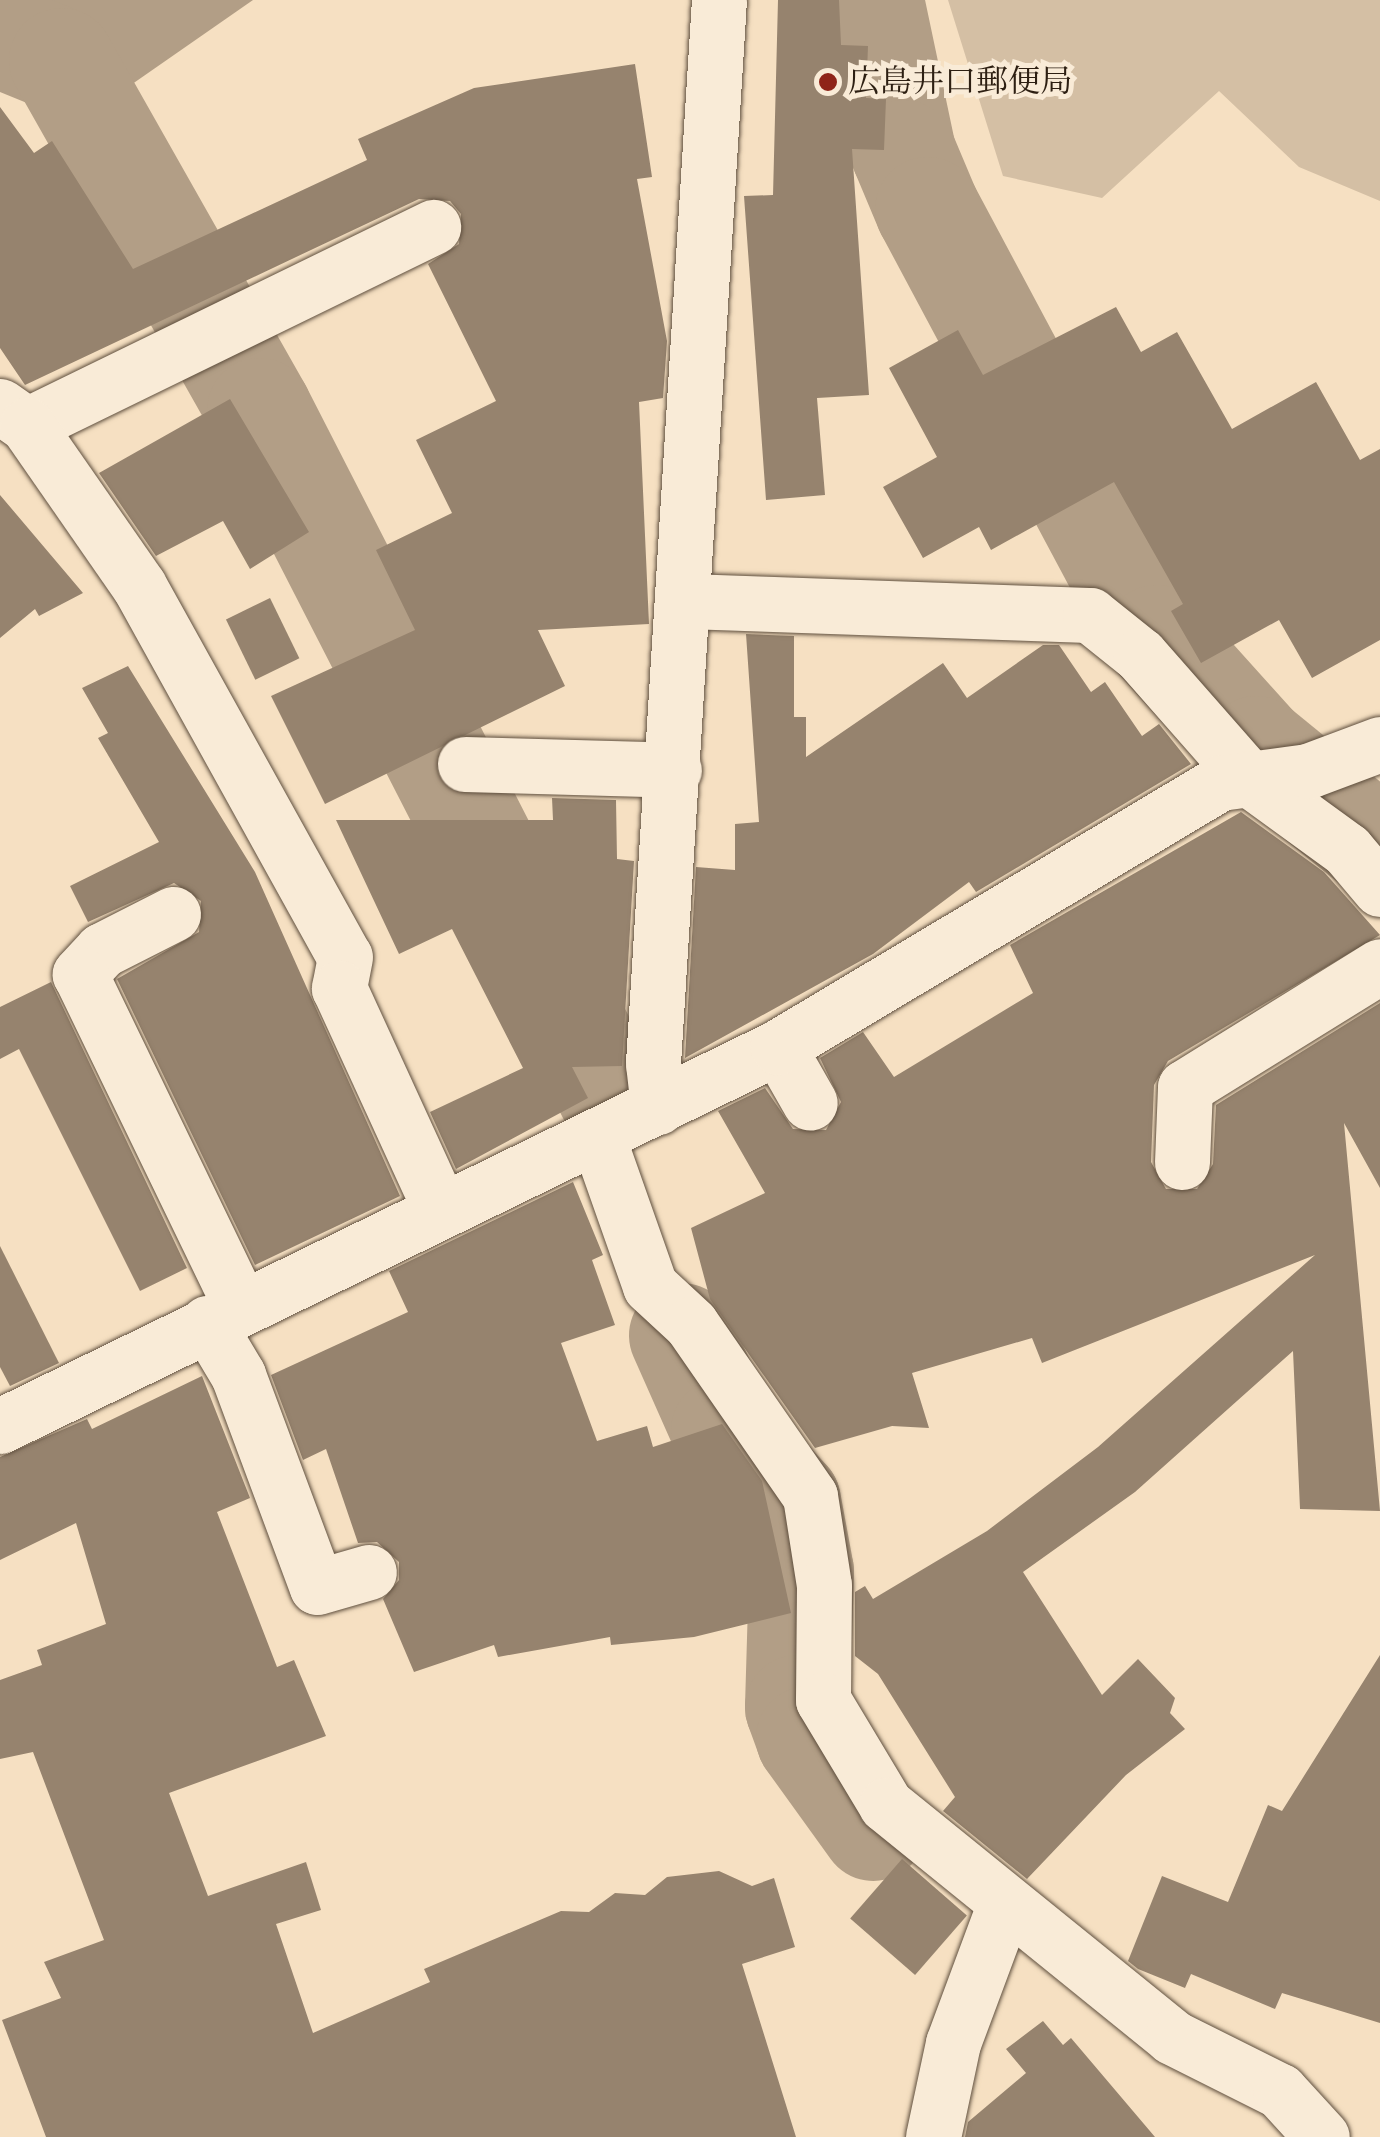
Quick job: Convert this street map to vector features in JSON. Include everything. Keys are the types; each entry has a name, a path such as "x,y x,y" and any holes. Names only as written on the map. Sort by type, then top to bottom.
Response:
{"street":[{"path":"658,1107 719,0"},
{"path":"433,227 217,331 9,416 139,586 346,958 339,988 441,1211"},
{"path":"686,601 1090,615 1273,775 1348,850 1380,889"},
{"path":"0,1426 441,1211 598,1141 778,1047 1220,784 1273,775 1380,744"},
{"path":"464,764 674,770"},
{"path":"173,914 102,950 80,974 224,1315 245,1390 317,1587 369,1572"},
{"path":"1182,1162 1185,1086 1380,966"},
{"path":"778,1047 810,1103"},
{"path":"598,1141 650,1286 691,1324 810,1496 824,1585 823,1700 833,1727 886,1805 1004,1906 1172,2037 1280,2090 1322,2137"},
{"path":"933,2137 986,1936 1004,1906"}],"shaded area":[{"path":"0,0 253,0 115,96 213,311 201,316 73,119 54,128 23,82 0,67"},
{"path":"948,0 1380,0 1380,201 1299,167 1219,91 1102,198 1003,176"}],"building":[{"path":"778,0 839,0 841,45 868,46 866,98 886,99 884,150 852,149 869,395 817,398 825,495 766,500 744,196 773,195"},
{"path":"635,64 652,177 637,179 667,341 663,398 639,402 649,624 538,630 565,686 325,804 271,696 415,630 376,550 452,513 416,440 496,401 428,264 459,244 461,214 450,201 419,199 25,385 0,348 0,107 34,153 52,141 133,269 367,160 358,139 474,88"},
{"path":"1116,307 1141,352 1177,332 1232,429 1316,382 1360,460 1380,449 1380,640 1312,678 1279,620 1201,663 1171,611 1183,604 1114,482 991,550 979,527 923,558 883,487 937,457 889,368 958,330 983,375"},
{"path":"230,399 309,532 250,569 223,521 156,556 99,473"},
{"path":"0,495 83,593 39,616 35,609 0,638"},
{"path":"270,598 299,658 255,680 226,619"},
{"path":"746,634 794,636 794,717 806,717 806,757 943,663 967,698 1043,645 1059,645 1091,692 1105,682 1142,736 1159,724 1191,764 976,892 969,882 873,954 685,1058 696,867 735,870 735,824 759,822"},
{"path":"128,666 255,872 400,1196 255,1265 117,979 199,932 201,901 174,883 88,922 70,886 159,842 98,738 108,733 82,688"},
{"path":"552,798 616,800 617,859 634,861 622,1066 572,1067 588,1098 456,1169 430,1112 523,1068 452,929 399,954 336,820 553,820"},
{"path":"1241,812 1324,872 1380,935 1168,1061 1154,1085 1151,1162 1166,1189 1197,1189 1213,1164 1216,1105 1380,1003 1380,1188 1344,1123 1380,1511 1300,1509 1293,1351 1135,1492 1023,1572 1102,1695 1138,1659 1175,1698 1170,1713 1185,1729 1126,1775 1027,1879 943,1811 955,1797 878,1674 855,1656 855,1592 865,1586 873,1599 987,1531 1098,1447 1315,1255 1042,1363 1032,1338 912,1373 929,1428 892,1426 815,1448 710,1299 691,1228 765,1193 718,1111 765,1088 793,1129 826,1130 841,1102 820,1058 863,1032 894,1077 1033,993 1010,945"},
{"path":"51,982 187,1268 140,1291 19,1049 0,1059 0,1007"},
{"path":"573,1182 603,1255 592,1260 615,1325 561,1343 597,1441 647,1426 653,1447 722,1424 762,1481 791,1613 694,1637 611,1645 610,1637 498,1657 494,1645 414,1672 383,1599 399,1580 399,1562 377,1542 358,1543 326,1449 303,1460 271,1375 408,1312 389,1271"},
{"path":"0,1246 59,1363 10,1386 0,1367"},
{"path":"202,1376 250,1498 217,1512 277,1667 294,1660 326,1736 169,1793 208,1896 306,1862 321,1910 276,1924 313,2033 430,1982 424,1969 561,1911 589,1912 615,1893 645,1895 667,1877 719,1871 752,1886 774,1878 795,1947 742,1964 796,2137 46,2137 2,2020 61,1998 44,1962 104,1940 33,1752 0,1759 0,1680 42,1665 37,1650 106,1624 76,1523 0,1560 0,1457 87,1419 92,1429"},
{"path":"1380,1655 1380,2023 1282,1993 1275,2009 1191,1974 1185,1988 1138,1969 1128,1961 1162,1876 1228,1902 1268,1805 1282,1811"},
{"path":"902,1859 967,1915 915,1975 850,1919"},
{"path":"1043,2021 1063,2045 1071,2038 1155,2137 965,2137 968,2122 1026,2073 1006,2049"}],"waterway":[{"path":"871,0 903,152 927,209 1156,637 1256,748 1380,849"},
{"path":"0,35 61,60 259,410 610,1095"},
{"path":"1361,826 1380,818"},
{"path":"681,1335 723,1430 788,1501 801,1571 797,1707 808,1738 873,1828"}],"place":[{"name":"広島井口郵便局","path":"828,82"}]}
